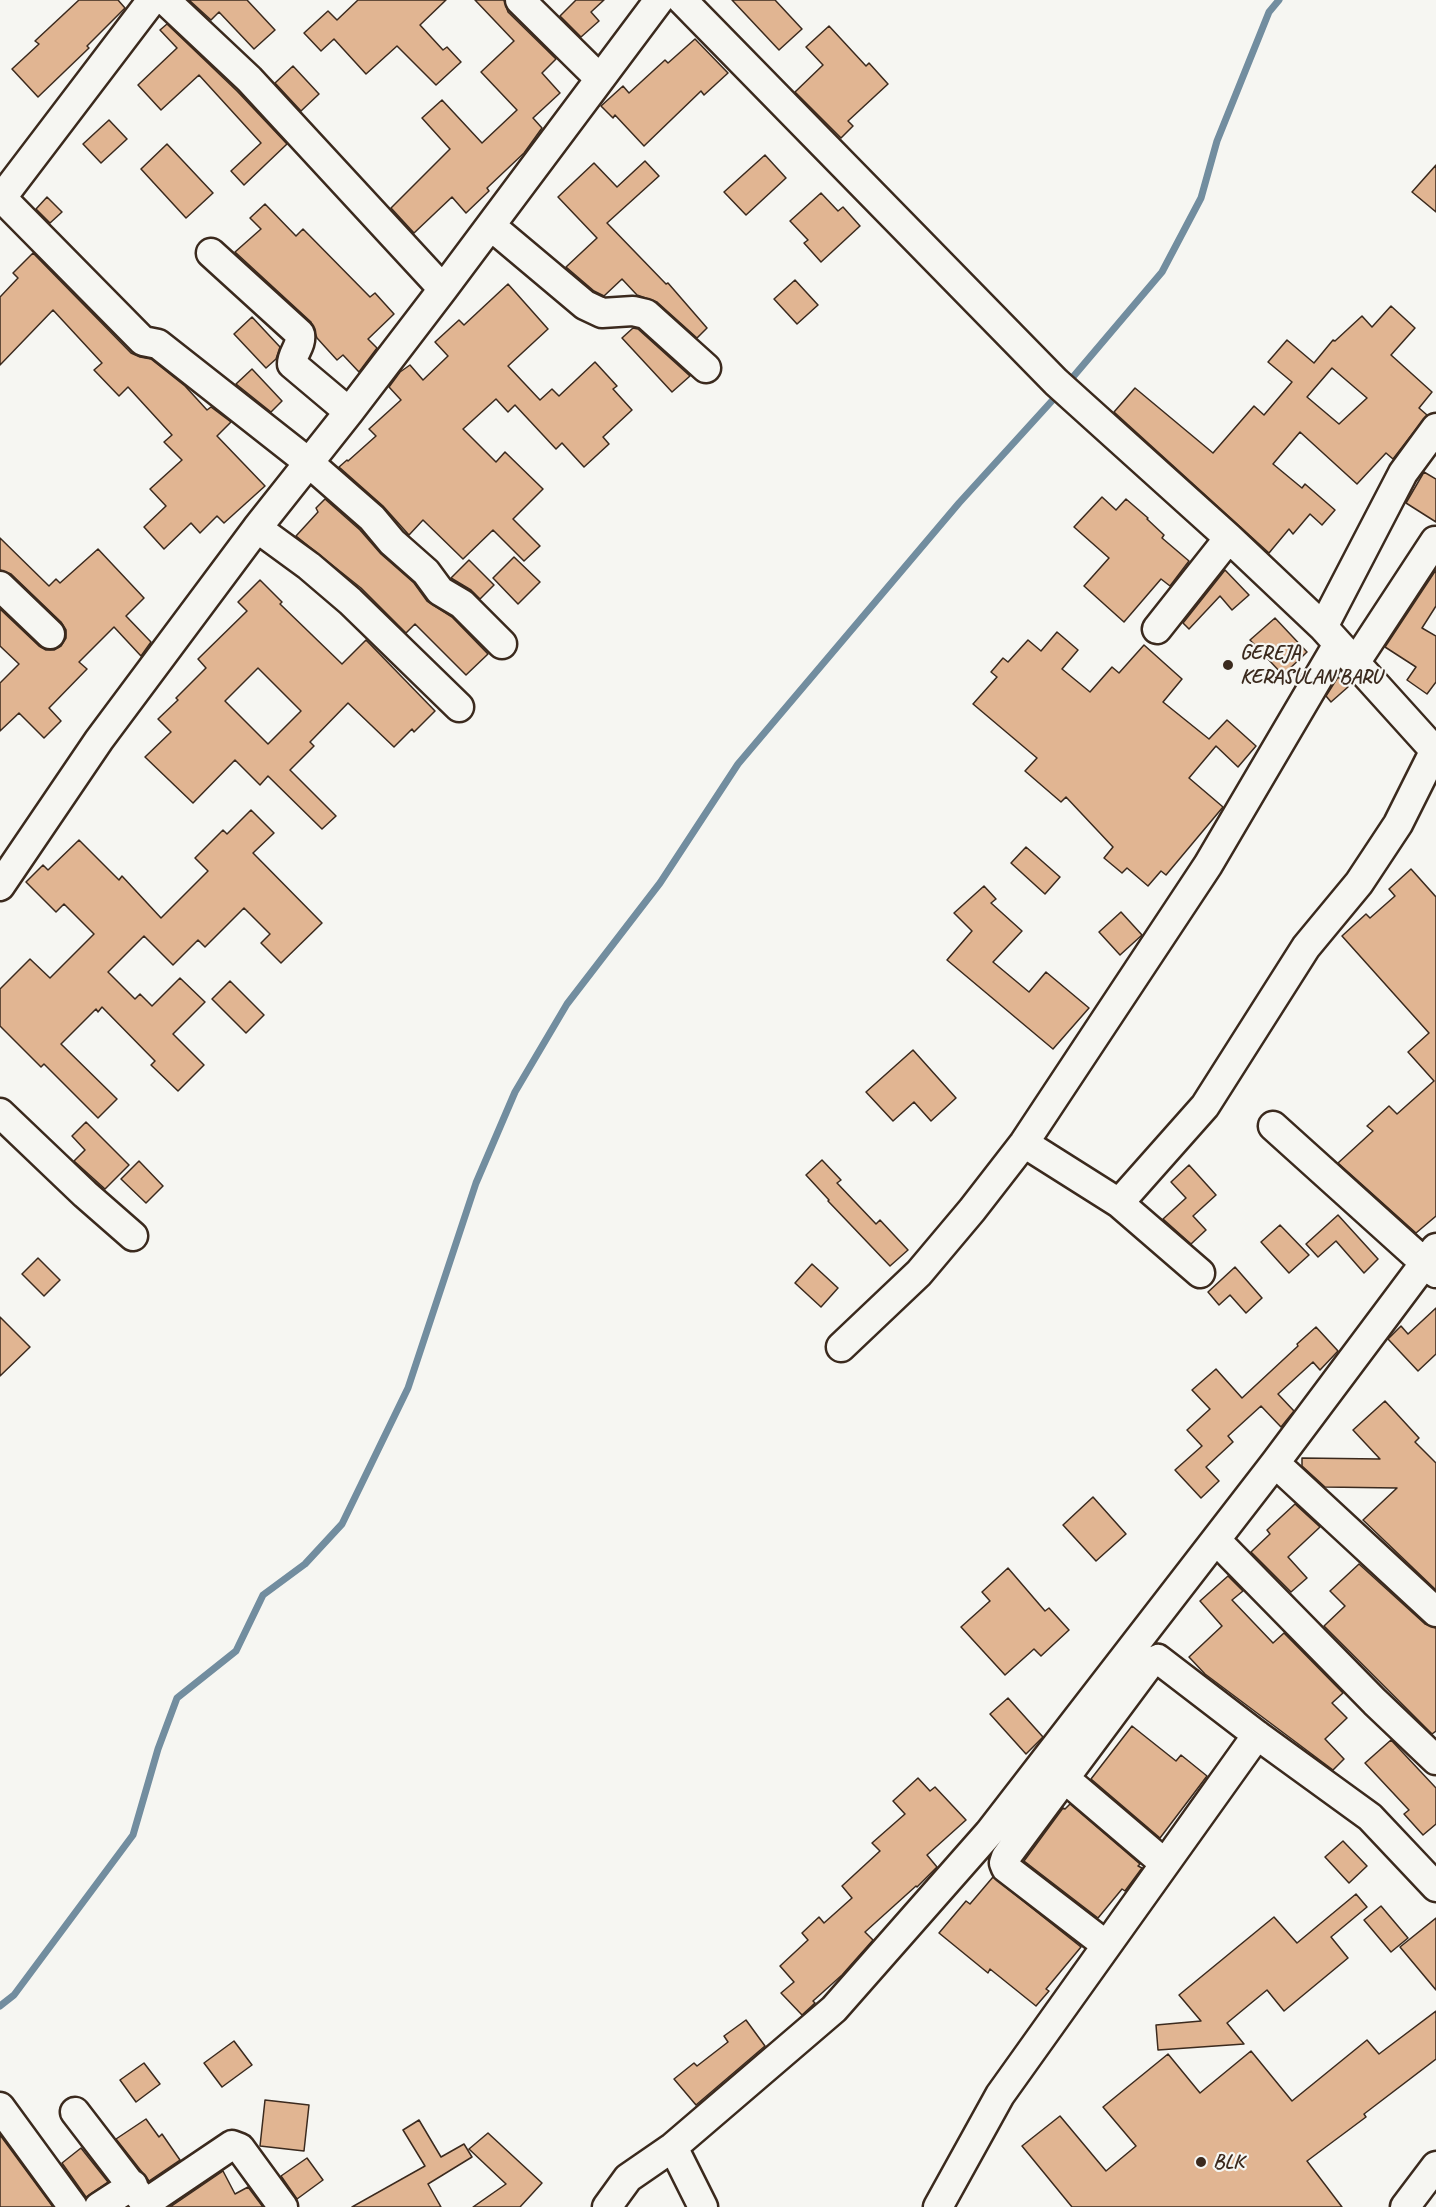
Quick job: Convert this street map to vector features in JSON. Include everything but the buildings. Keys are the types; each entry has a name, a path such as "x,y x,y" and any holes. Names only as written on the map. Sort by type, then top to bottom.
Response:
{"street":[{"path":"152,0 1,199 143,341 158,344 278,441 308,462 372,518 392,542 426,572 440,591 462,604 502,644"},
{"path":"165,0 249,79 443,289"},
{"path":"520,0 600,79"},
{"path":"3,876 99,740 257,528 491,226 659,0"},
{"path":"682,0 1065,390 1229,538 1338,645 1435,751 1398,824 1359,883 1306,947 1205,1106 1119,1203"},
{"path":"491,226 585,305 602,313 633,311 646,314 706,368"},
{"path":"211,253 300,334 300,344 292,357 292,364 349,412"},
{"path":"842,1347 919,1273 1024,1143 1208,864 1338,645 1403,473 1436,428"},
{"path":"257,528 309,566 350,601 459,707"},
{"path":"1156,629 1229,538"},
{"path":"1338,645 1435,541"},
{"path":"0,586 50,634"},
{"path":"0,1113 133,1236"},
{"path":"608,2207 628,2178 673,2147 834,2009 989,1833 1432,1261 1273,1126"},
{"path":"1024,1143 1119,1203 1200,1273"},
{"path":"1275,1463 1436,1612"},
{"path":"1216,1540 1375,1702 1436,1760"},
{"path":"1106,1946 1006,1868 1004,1863 1063,1778 1150,1662 1158,1659 1370,1817 1436,1887"},
{"path":"938,2207 1000,2095 1257,1735"},
{"path":"1063,1778 1164,1863"},
{"path":"0,2107 73,2207"},
{"path":"75,2112 142,2198"},
{"path":"99,2207 142,2198 232,2145 240,2148 283,2207"},
{"path":"673,2147 703,2207"},
{"path":"1405,2207 1436,2166"}],"waterway":[{"path":"1067,384 1162,272 1201,198 1217,141 1269,12 1279,0"},
{"path":"0,2006 14,1995 133,1835 158,1749 177,1698 236,1651 263,1595 305,1564 342,1524 408,1388 476,1183 515,1092 567,1004 660,883 738,764 959,503 1060,392"}],"place":[{"name":"GEREJA KERASULAN BARU","path":"1228,665"},
{"name":"BLK","path":"1201,2162"}]}
